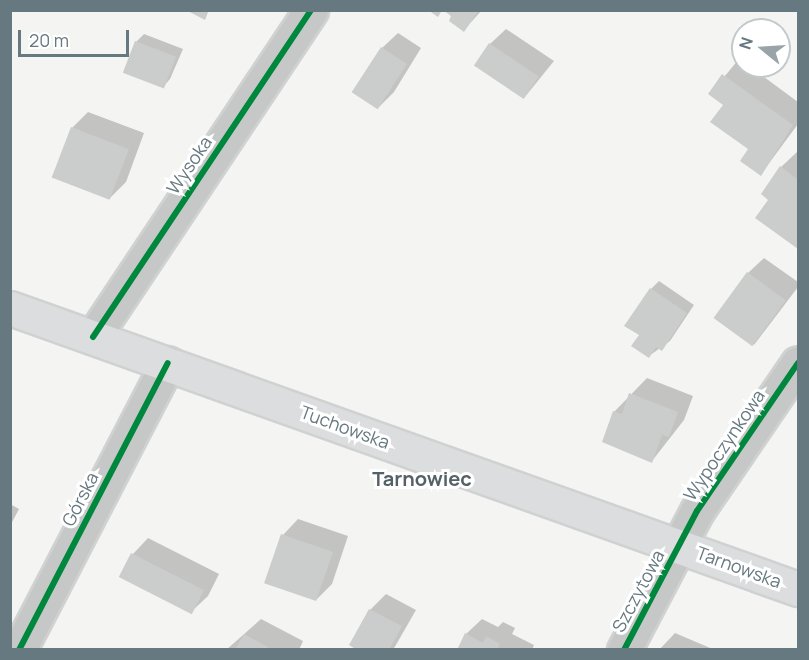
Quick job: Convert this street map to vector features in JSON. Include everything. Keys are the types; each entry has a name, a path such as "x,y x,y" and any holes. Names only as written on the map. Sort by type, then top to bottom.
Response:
{"main road":[{"name":"Tuchowska","path":"10,308 679,546"},
{"name":"Tarnowska","path":"679,546 798,589"}],"street":[{"name":"Wysoka","path":"93,337 311,10"},
{"name":"Górska","path":"19,650 168,363"},
{"name":"Wypoczynkowa","path":"679,546 697,511 798,363"},
{"name":"Szczytowa","path":"624,650 679,546"}],"building":[{"path":"186,10 209,10 205,20"},
{"path":"428,10 442,10 438,17"},
{"path":"443,10 479,10 464,32 449,21 451,16"},
{"path":"135,41 176,57 164,89 123,73"},
{"path":"489,43 539,77 524,99 474,65"},
{"path":"381,47 407,64 378,109 352,92"},
{"path":"722,74 793,125 761,176 740,161 748,149 710,122 723,105 708,94"},
{"path":"71,127 129,149 110,200 52,177"},
{"path":"780,166 798,180 798,249 755,218 768,200 761,194"},
{"path":"747,272 786,300 752,346 713,318"},
{"path":"650,288 687,313 662,351 656,347 649,358 631,346 639,335 624,326"},
{"path":"629,393 678,412 669,437 662,435 652,463 602,442 613,411 622,414"},
{"path":"281,534 333,552 316,601 264,583"},
{"path":"131,553 204,590 192,614 119,577"},
{"path":"369,609 402,626 389,650 357,650 349,645"},
{"path":"465,633 483,643 486,636 500,644 497,650 457,650"},
{"path":"244,634 273,650 235,650"}],"cycle path":[{"path":"93,337 311,10"},
{"path":"19,650 168,363"},
{"path":"624,650 697,511 798,363"}],"district":[{"name":"Tarnowiec","path":"422,478"}]}
